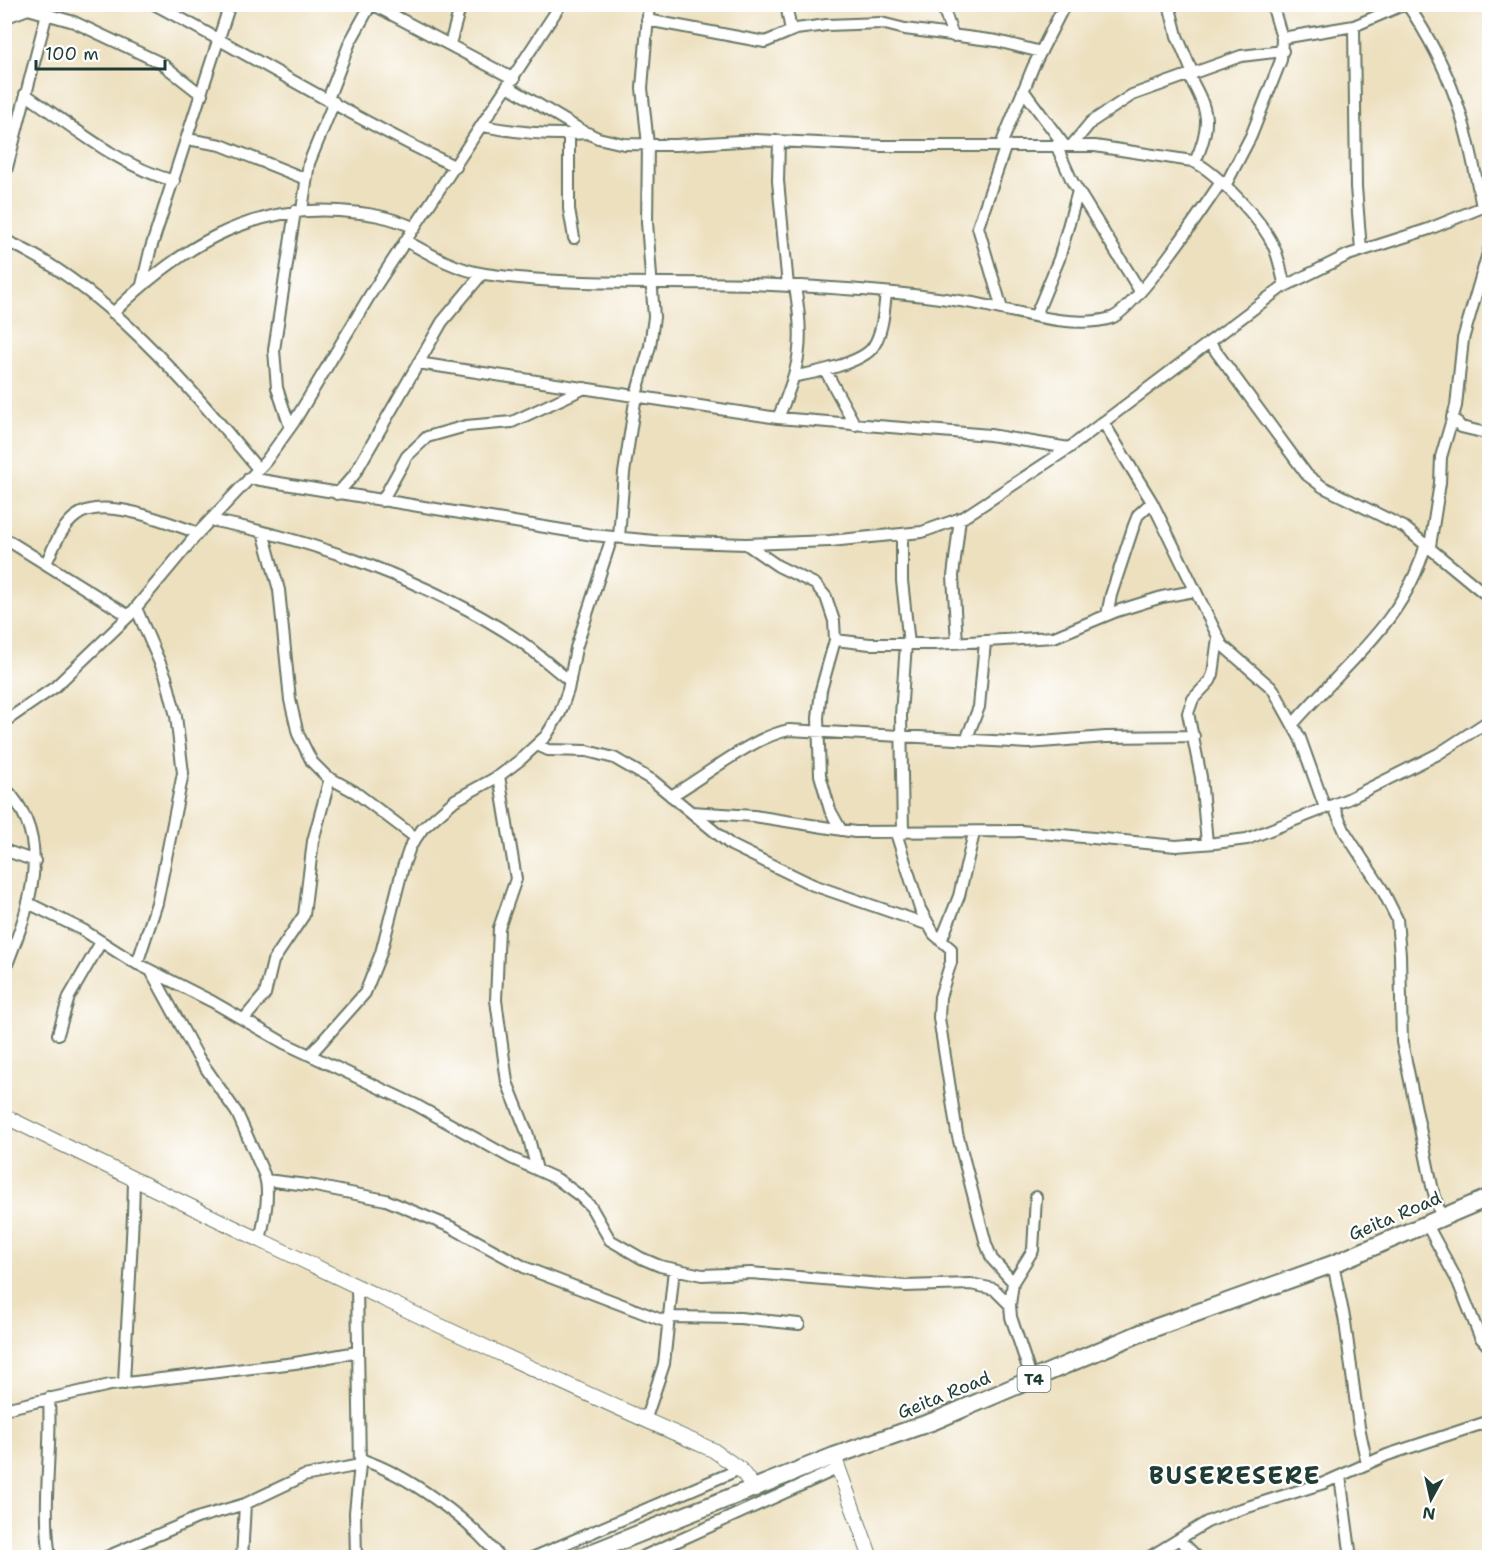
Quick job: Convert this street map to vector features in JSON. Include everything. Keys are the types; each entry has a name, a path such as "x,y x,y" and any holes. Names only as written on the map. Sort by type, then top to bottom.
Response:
{"highway":[{"name":"Geita Road","path":"578,1557 755,1489 836,1462 1143,1332 1333,1264 1490,1197"}],"street":[{"path":"154,4 390,136 456,167"},
{"path":"142,285 150,251 230,4"},
{"path":"290,427 277,388 274,350 298,210 309,163 350,42 372,4 450,44 588,133 624,144 648,146 723,140 882,146 1064,145 1123,148 1195,162 1205,166 1223,184 1269,236 1277,254 1285,286"},
{"path":"450,44 461,4"},
{"path":"4,722 55,687 133,612 198,533 258,469 290,427 406,241 512,83 561,4"},
{"path":"310,1055 365,993 381,953 403,867 423,828 455,800 499,776 537,745 560,713 570,681 576,648 616,537 636,395 650,346 654,317 647,222 648,146 642,88 649,4"},
{"path":"786,4 791,31"},
{"path":"942,4 953,36"},
{"path":"1002,309 996,281 978,227 1023,90 1065,4"},
{"path":"1169,4 1177,36 1208,118 1203,144 1195,162"},
{"path":"406,241 432,256 482,274 651,285 791,287 886,293 1078,321 1110,318 1122,314 1223,184 1251,136 1283,51 1282,38 1272,4"},
{"path":"249,478 616,537 703,545 902,535 938,528 960,518 1069,448 1285,286 1313,270 1360,250 1429,229 1486,205 1457,96 1441,61 1406,4 1354,26 1282,38"},
{"path":"4,18 28,9 45,10 161,63 202,95"},
{"path":"4,179 45,10"},
{"path":"647,20 696,27 753,42 765,42 791,31 827,25 881,23 953,36 997,41 1041,52"},
{"path":"1354,26 1356,187 1360,250"},
{"path":"1064,145 1106,110 1132,95 1241,56 1283,51"},
{"path":"1023,90 1064,145 1078,191 1140,291"},
{"path":"25,94 119,157 145,172 174,181"},
{"path":"483,126 527,134 588,133"},
{"path":"569,135 569,209 574,238"},
{"path":"187,140 221,145 306,180"},
{"path":"778,141 778,181 791,287 801,338 796,376 778,418"},
{"path":"1036,315 1059,259 1078,191"},
{"path":"113,313 142,285 206,240 262,216 298,210 378,214 415,228"},
{"path":"4,240 60,268 113,313 191,391 258,469"},
{"path":"1293,724 1328,684 1380,633 1407,588 1428,545 1440,483 1441,457 1452,417 1470,308 1482,277 1490,246"},
{"path":"338,494 354,475 442,322 482,274"},
{"path":"796,376 858,358 873,347 882,323 886,293"},
{"path":"1209,342 1307,476 1323,487 1386,516 1428,545 1490,598"},
{"path":"418,363 778,418 990,435 1069,448"},
{"path":"825,369 855,425"},
{"path":"382,501 407,456 427,437 466,426 512,422 586,387"},
{"path":"1452,417 1461,427 1490,434"},
{"path":"1103,422 1152,502 1218,638 1274,689 1293,724 1329,807 1382,889 1396,919 1400,955 1402,1042 1432,1186 1434,1220 1480,1337 1490,1348"},
{"path":"1107,615 1111,594 1134,525 1138,516 1152,502"},
{"path":"45,563 65,527 86,510 108,508 150,516 198,533"},
{"path":"957,643 953,576 960,518"},
{"path":"210,520 263,532 356,561 455,605 521,642 570,681"},
{"path":"263,532 279,590 290,700 298,734 312,762 330,778 355,792 416,838"},
{"path":"902,535 902,581 908,644 901,737 899,833 905,868 929,925 941,941 951,949 952,955 940,997 939,1018 957,1133 986,1244 992,1258 1013,1282"},
{"path":"4,538 133,612 166,677 176,716 183,774 157,903 137,964"},
{"path":"746,544 759,555 821,589 834,621 833,652 821,690 818,733 824,793 841,830"},
{"path":"834,640 908,644 1054,637 1107,615 1162,597 1194,591"},
{"path":"1207,843 1194,736 1188,707 1210,681 1216,661 1218,638"},
{"path":"966,740 979,707 985,642"},
{"path":"692,812 754,816 841,830 899,833 1058,833 1176,846 1207,843 1246,838 1329,807 1437,754 1490,720"},
{"path":"670,796 778,733 789,730 1028,743 1106,737 1194,736"},
{"path":"537,745 548,750 587,751 615,758 652,780 731,845 785,873 929,925"},
{"path":"499,776 516,879 499,928 495,1000 507,1082 528,1135 537,1170"},
{"path":"244,1019 265,994 273,961 304,915 314,841 330,778"},
{"path":"4,787 29,821 34,861 28,903 15,946 4,972"},
{"path":"941,941 959,896 974,833"},
{"path":"4,850 34,861"},
{"path":"28,903 137,964 244,1019 284,1043 416,1105 557,1179 580,1196 610,1240 641,1258 702,1275 751,1273 822,1277 875,1285 971,1284 994,1289 1010,1305"},
{"path":"58,1034 69,997 101,942"},
{"path":"151,971 198,1057 237,1113 267,1180 260,1240"},
{"path":"4,1116 519,1365 713,1450 740,1469 755,1489"},
{"path":"124,1383 126,1307 133,1251 134,1179"},
{"path":"267,1180 315,1186 386,1200 451,1227 526,1268 668,1319 740,1318 799,1324"},
{"path":"1032,1380 1011,1317 1010,1305 1013,1282 1033,1250 1036,1197"},
{"path":"1333,1264 1346,1322 1359,1427 1368,1464"},
{"path":"645,1421 664,1364 674,1269"},
{"path":"356,1557 355,1512 360,1462 357,1286"},
{"path":"4,1408 124,1383 294,1363 357,1352"},
{"path":"49,1398 50,1456 46,1517 50,1557"},
{"path":"1148,1557 1207,1522 1340,1476 1387,1455 1490,1421"},
{"path":"104,1557 198,1518 246,1504 304,1476 360,1462 378,1465 409,1481 443,1505 500,1557"},
{"path":"640,1557 836,1462 871,1557"},
{"path":"532,1557 740,1469"},
{"path":"1340,1476 1351,1557"},
{"path":"242,1557 246,1504"},
{"path":"1180,1540 1198,1557"}],"district":[{"name":"BUSERESERE","path":"1235,1476"}]}
